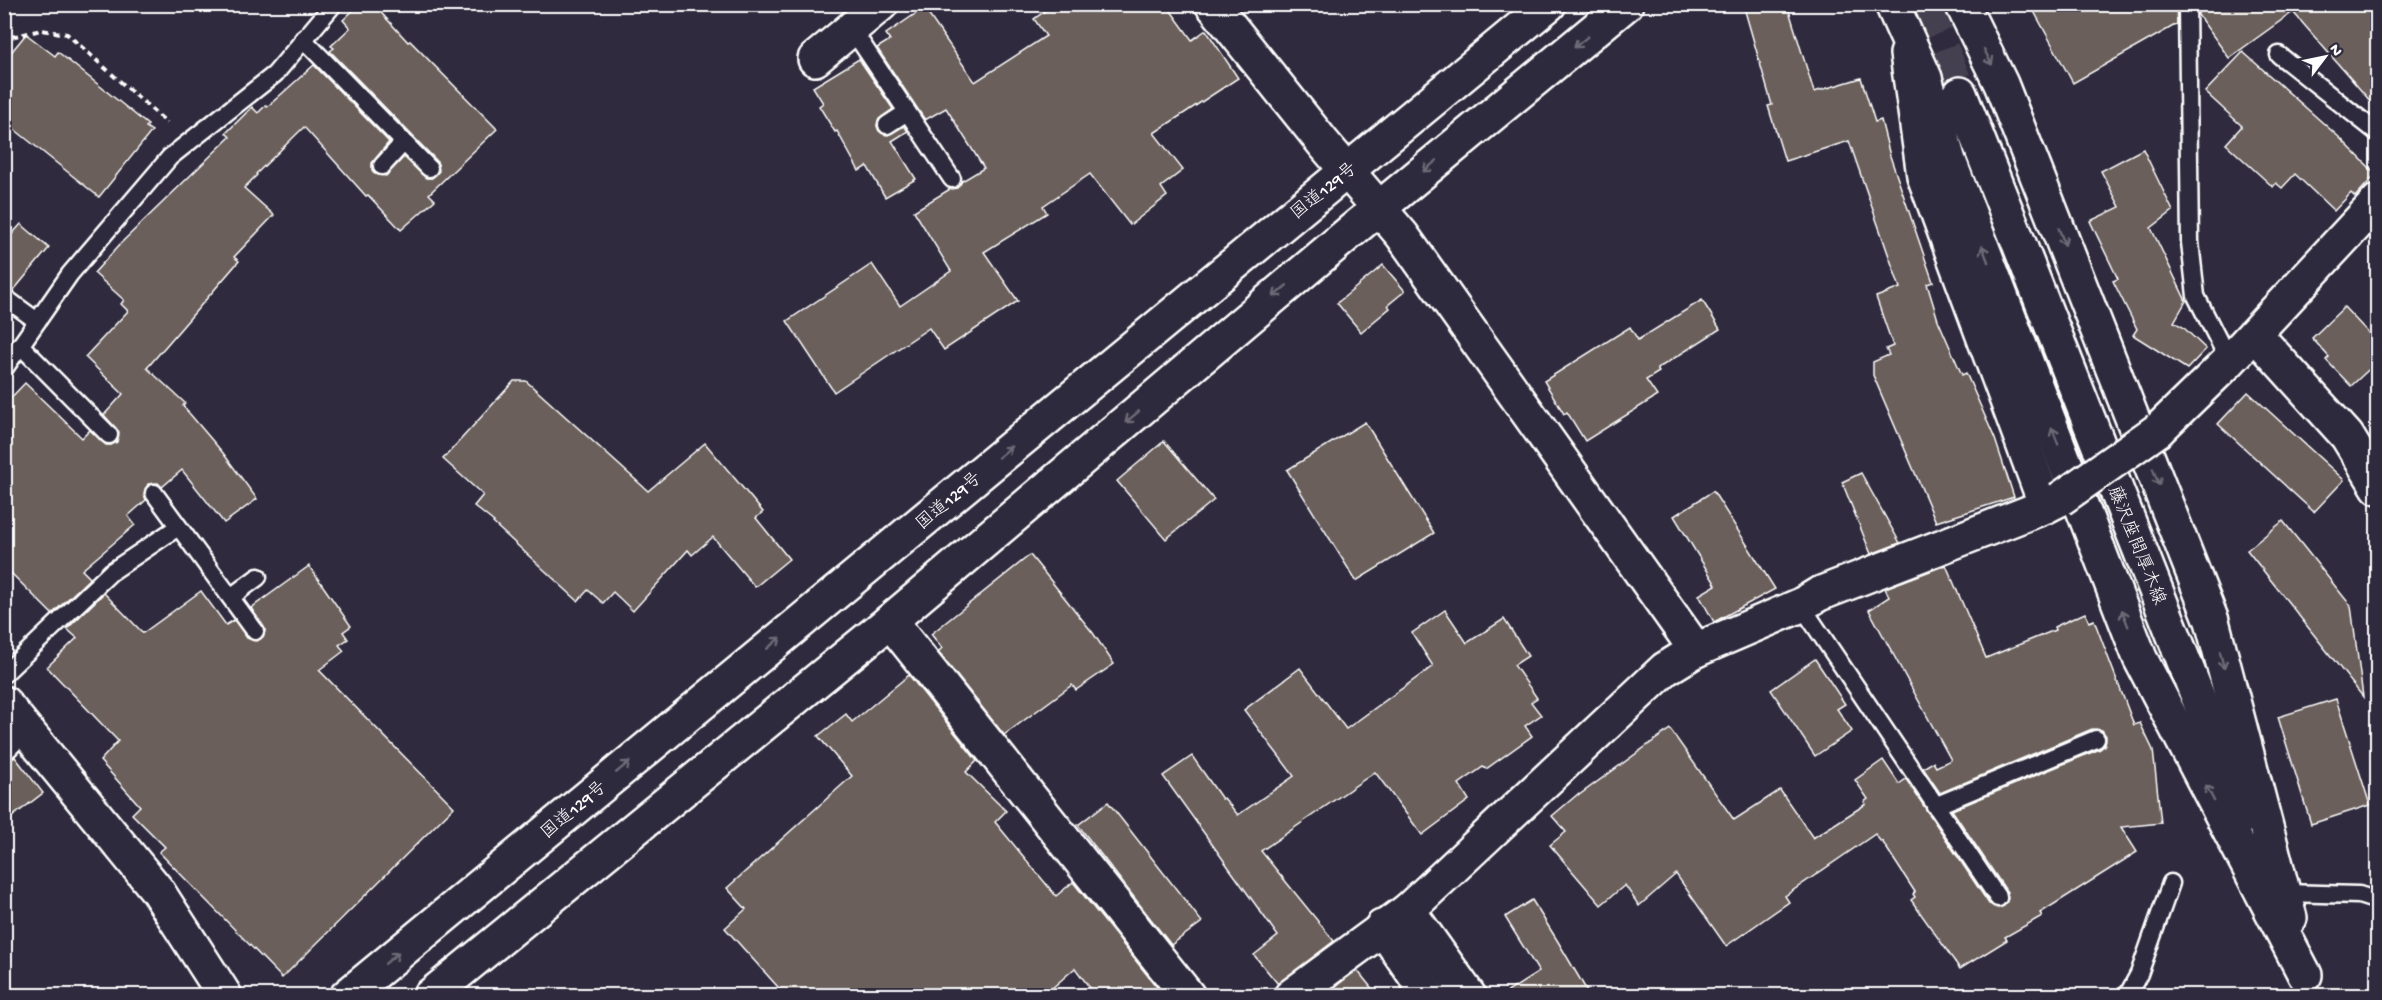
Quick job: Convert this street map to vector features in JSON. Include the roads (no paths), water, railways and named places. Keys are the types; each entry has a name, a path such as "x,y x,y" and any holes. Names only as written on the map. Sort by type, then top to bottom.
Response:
{"main road":[{"path":"815,59 881,4"},
{"path":"1212,4 1347,171 1402,235 1696,650"},
{"name":"国道129号","path":"346,996 1549,4"},
{"path":"430,996 890,621 1379,208 1626,4"},
{"path":"1962,4 2001,84 2212,621 2309,986"},
{"path":"1898,18 1925,78 1949,161 2140,658 2309,986"},
{"path":"1898,18 1924,176 2053,502"},
{"name":"藤沢座間厚木線","path":"1960,94 2277,896 2309,986"},
{"path":"1291,996 1395,919 1665,669 1696,650 1801,605 1819,594 2053,502 2158,430 2255,334 2378,201"},
{"path":"2255,334 2347,436 2378,487"},
{"path":"890,621 1188,996"},
{"path":"4,703 15,742 157,890 225,996"},
{"path":"1395,919 1429,996"},
{"path":"1395,919 1469,996"}],"lane":[{"path":"4,369 70,274 170,157 274,74 332,6"},
{"path":"2190,7 2190,242 2196,296 2229,361"},
{"path":"852,29 952,179"},
{"path":"303,39 429,168"},
{"path":"2279,55 2378,134"},
{"path":"887,126 907,112"},
{"path":"382,166 403,143"},
{"path":"4,297 37,321"},
{"path":"20,345 109,435"},
{"path":"154,493 255,631"},
{"path":"4,674 111,572 178,527"},
{"path":"231,597 258,577"},
{"path":"1801,605 1998,898"},
{"path":"1935,806 2096,739"},
{"path":"2127,996 2139,974 2171,883"},
{"path":"2284,893 2360,895 2378,901"}],"tunnel":[{"path":"1924,4 1960,94"}]}
